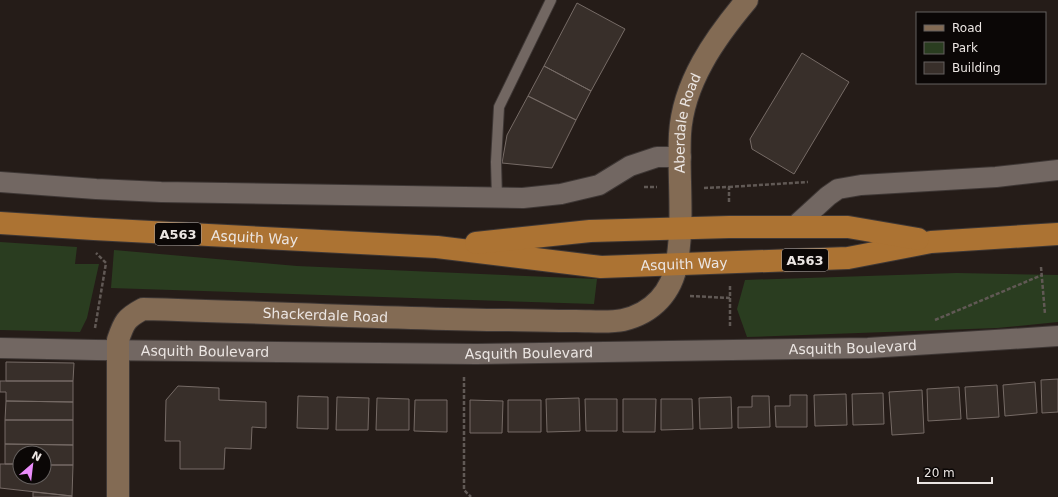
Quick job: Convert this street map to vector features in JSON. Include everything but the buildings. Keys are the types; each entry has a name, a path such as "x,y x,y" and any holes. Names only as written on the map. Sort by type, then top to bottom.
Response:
{"highway":[{"name":"Asquith Way","path":"0,223 437,247 601,267 848,258 931,242 1058,234"},
{"name":"Asquith Way","path":"437,247 590,231 794,227 848,227 931,242"}],"street":[{"name":"Aberdale Road","path":"677,264 680,229 680,134 684,108 698,71 713,45 730,20 748,0"},
{"path":"0,182 161,192 523,198 562,194 599,185 630,166 657,157 681,158"},
{"path":"794,227 828,196 838,189 861,185 996,176 1058,170"},
{"name":"Shackerdale Road","path":"118,497 118,340 122,327 130,317 143,309 475,320 623,320 640,314 654,306 665,295 677,264"},
{"name":"Asquith Boulevard","path":"0,348 464,354 868,348 1052,336"}],"lane":[{"path":"497,198 496,162 499,107 551,0"}],"path":[{"path":"729,187 828,181 838,189"},
{"path":"94,229 94,250 106,263 94,333 96,350"},
{"path":"1041,267 1052,336"},
{"path":"933,321 1042,275"},
{"path":"464,354 464,490 471,497"}],"green space":[{"path":"0,242 77,247 75,264 99,264 87,318 80,332 0,330"},
{"path":"114,250 297,266 597,279 594,304 111,288"},
{"path":"957,273 1058,275 1058,322 997,328 747,337 737,309 745,280"}]}
